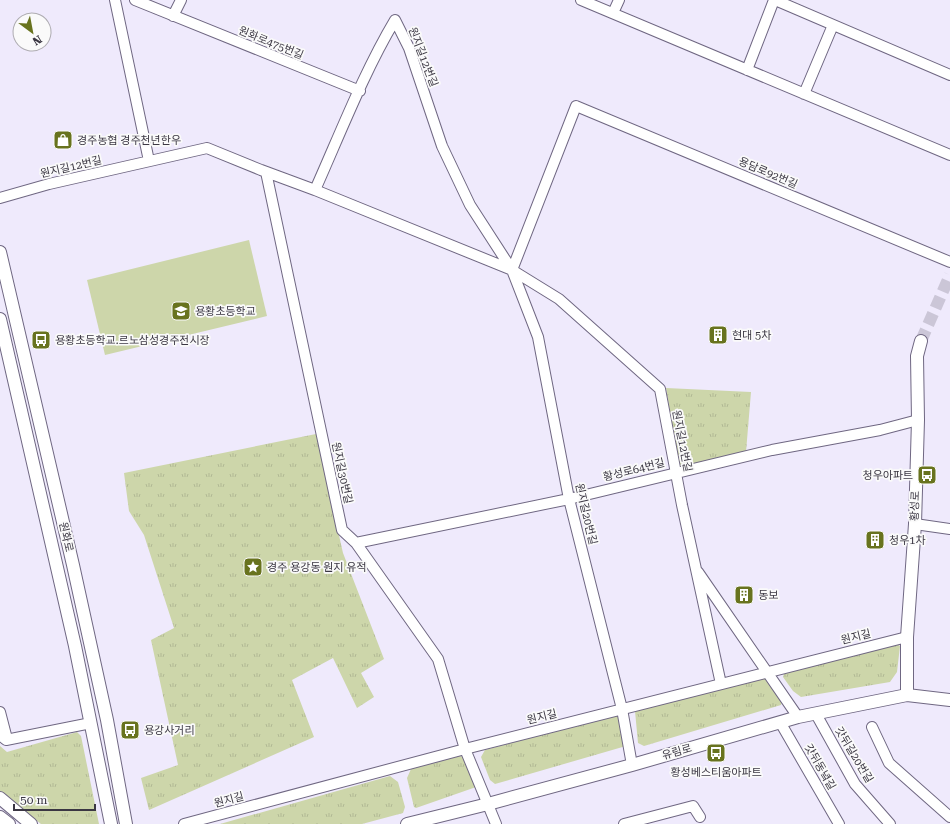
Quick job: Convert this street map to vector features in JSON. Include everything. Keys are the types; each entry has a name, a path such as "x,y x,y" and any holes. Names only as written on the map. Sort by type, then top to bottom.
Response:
{"street":[{"path":"115,0 149,161"},
{"name":"원화로475번길","path":"135,0 360,91"},
{"path":"173,16 181,0"},
{"path":"581,0 950,155"},
{"path":"613,14 619,0"},
{"path":"747,70 774,0 950,75"},
{"name":"원지길12번길","path":"315,190 387,33 395,20 410,48 442,146 470,205 512,270"},
{"path":"804,94 833,25"},
{"name":"용담로92번길","path":"512,270 576,106 950,262"},
{"name":"원지길12번길","path":"0,198 49,184 207,148 512,270 559,299 660,389 675,472 721,684"},
{"name":"원지길30번길","path":"266,172 342,530 356,543 438,659 465,749 496,824"},
{"name":"원화로","path":"0,252 98,681 126,824"},
{"name":"원지길20번길","path":"512,270 538,337 569,499 622,709 632,765"},
{"name":"원화로","path":"0,319 5,361 75,646 111,824"},
{"name":"황성로","path":"907,695 907,637 915,524 918,420 917,356 921,341"},
{"name":"황성로64번길","path":"356,543 569,499 675,472 772,450 880,430 918,420"},
{"path":"915,524 950,529"},
{"path":"695,567 798,717"},
{"name":"원지길","path":"184,824 465,749 907,637"},
{"name":"유림로","path":"407,824 632,765 798,717 907,695 950,700"},
{"path":"0,712 4,737 91,724"},
{"name":"갓뒤길20번길","path":"816,714 855,784 890,824"},
{"name":"갓뒤동녘길","path":"780,722 839,824"},
{"path":"872,727 889,762 950,817"},
{"path":"0,798 31,824"},
{"path":"624,824 693,806 700,817"},
{"path":"0,817 9,824"}],"green space":[{"path":"249,240 267,316 105,355 87,280"},
{"path":"666,388 751,392 746,452 679,467"},
{"path":"316,434 343,553 384,659 361,673 374,697 357,708 333,658 292,680 314,737 149,810 141,778 178,765 151,640 174,628 144,535 129,511 124,473"},
{"path":"897,644 900,646 897,672 890,682 801,697 793,691 783,677 785,670"},
{"path":"767,676 782,702 781,705 644,746 638,743 635,711"},
{"path":"613,715 620,716 626,746 495,784 490,780 481,757 485,750"},
{"path":"77,732 81,736 99,824 41,824 0,791 0,746 7,752"},
{"path":"460,756 467,758 479,786 416,808 414,807 407,778 411,769"},
{"path":"390,776 398,782 405,807 403,813 362,824 220,824"}],"tunnel":[{"path":"921,341 950,275"}],"place":[{"name":"경주농협 경주천년한우","path":"63,140"},
{"name":"용황초등학교","path":"181,311"},
{"name":"현대 5차","path":"718,335"},
{"name":"용황초등학교.르노삼성경주전시장","path":"41,340"},
{"name":"청우아파트","path":"927,475"},
{"name":"청우1차","path":"875,540"},
{"name":"경주 용강동 원지 유적","path":"253,567"},
{"name":"동보","path":"744,595"},
{"name":"용강사거리","path":"130,730"},
{"name":"황성베스티움아파트","path":"716,753"}]}
